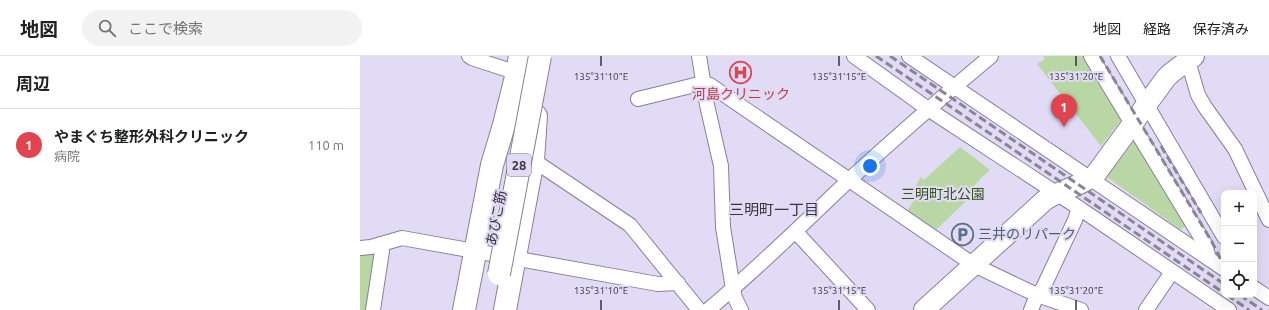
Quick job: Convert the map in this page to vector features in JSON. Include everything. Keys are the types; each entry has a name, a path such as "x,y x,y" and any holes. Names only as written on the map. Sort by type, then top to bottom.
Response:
{"main road":[{"name":"あびこ筋","path":"478,310 492,273 540,56"},
{"path":"505,310 533,160 539,90 546,56"},
{"path":"464,310 492,165 521,62"},
{"name":"あびこ筋","path":"492,310 492,273 521,62"}],"street":[{"path":"469,56 472,58 521,62 539,90"},
{"path":"699,56 703,83 721,166 723,227 733,289 735,298 741,310"},
{"path":"854,56 928,108 1229,310"},
{"path":"909,56 1221,267"},
{"path":"708,310 796,232 928,108 991,56"},
{"path":"1091,56 1205,244 1209,259"},
{"path":"1118,56 1221,232"},
{"path":"924,310 1045,200 1056,193 1095,175 1166,78 1172,71 1190,58 1198,95 1267,200 1269,220"},
{"path":"638,99 703,83 710,85 974,265 1037,295 1081,310"},
{"path":"533,160 630,225 700,310"},
{"path":"1031,310 1075,220 1079,208"},
{"path":"796,232 868,310"},
{"path":"360,248 402,238 658,284 678,283"},
{"path":"373,310 382,251 381,244"},
{"path":"1146,310 1172,272"},
{"path":"1257,290 1269,298"}],"green space":[{"path":"1043,56 1086,56 1123,117 1101,146 1037,64 1045,59"},
{"path":"1135,139 1187,226 1180,229 1107,177"},
{"name":"三明町北公園","path":"960,147 990,170 966,195 969,198 935,231 907,212 918,193 914,189 921,177 924,180"},
{"path":"370,252 377,257 368,310 360,310 360,254"}],"railway":[{"path":"876,56 1221,291"},
{"path":"890,56 1221,282"},
{"path":"1100,56 1212,242 1222,262"},
{"path":"1161,146 1201,213"},
{"path":"1231,298 1249,310"},
{"path":"1244,298 1262,310"}],"place":[{"name":"河島クリニック","path":"741,72"},
{"name":"やまぐち整形外科クリニック","path":"1064,127"},
{"name":"三井のリパーク","path":"963,234"}],"district":[{"name":"三明町一丁目","path":"774,210"}]}
